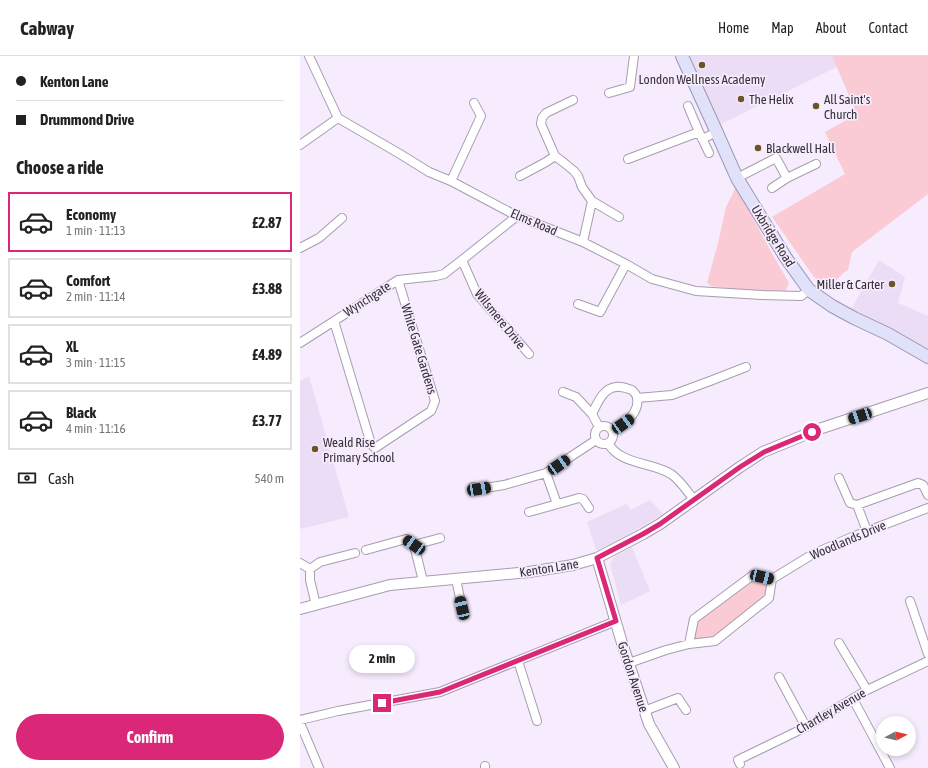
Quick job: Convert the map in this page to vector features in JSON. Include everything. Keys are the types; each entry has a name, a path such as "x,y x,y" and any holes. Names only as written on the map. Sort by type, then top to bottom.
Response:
{"main road":[{"name":"Uxbridge Road","path":"682,56 737,178 786,258 809,290 832,306 888,334 928,357"}],"street":[{"path":"300,145 338,118 309,56"},
{"path":"609,93 630,86 634,56"},
{"path":"573,100 546,113 542,118 542,128 555,156 574,171 592,201 619,217"},
{"path":"451,181 481,116 474,103"},
{"path":"688,106 700,136 709,153"},
{"name":"Elms Road","path":"338,118 429,172 451,181 517,216 583,242 652,279 696,291 802,296 809,290"},
{"path":"628,159 717,132"},
{"path":"520,176 555,156"},
{"path":"737,178 776,158 787,178"},
{"path":"772,188 787,178 816,164"},
{"path":"583,242 592,201"},
{"name":"Wynchgate","path":"300,343 398,280 444,274 517,216"},
{"path":"300,248 319,238 342,218"},
{"name":"Wilsmere Drive","path":"462,260 477,294 529,354"},
{"path":"578,304 600,312 626,264"},
{"name":"White Gate Gardens","path":"334,321 371,444 376,448 431,411 435,401 398,280"},
{"path":"637,398 672,394 746,367"},
{"path":"592,414 598,400 607,390 616,387 632,390 637,398 636,407 629,419 612,431"},
{"path":"563,392 576,397 592,414 599,427"},
{"name":"Kenton Lane","path":"300,609 390,585 529,572 555,568 597,558 660,524 740,467 764,452 819,429 928,393"},
{"path":"604,425 612,431 613,436 608,443 601,443 596,440 595,431 599,427 604,425"},
{"path":"473,487 479,489 504,485 546,473 596,440"},
{"path":"608,443 609,446 628,460 671,474 694,500"},
{"path":"546,473 557,504"},
{"path":"839,478 850,503 857,505 918,483 923,485 928,495"},
{"path":"528,512 579,498 583,499 589,508"},
{"path":"857,505 867,532"},
{"name":"Woodlands Drive","path":"772,579 814,554 852,537 928,508"},
{"path":"414,545 440,538"},
{"path":"366,550 406,539 414,545 422,581"},
{"path":"310,569 320,562 355,553"},
{"name":"Gordon Avenue","path":"597,558 644,711 649,724 674,768"},
{"path":"300,563 310,569"},
{"path":"310,569 310,580 316,605"},
{"path":"629,663 666,650 689,644 715,641 769,598 772,579 753,575 694,619 689,644"},
{"path":"456,579 462,608"},
{"path":"910,601 928,654"},
{"path":"300,720 338,711 440,692 616,621"},
{"path":"839,643 867,690"},
{"path":"518,660 537,721"},
{"name":"Chartley Avenue","path":"740,764 738,760 806,727 867,690 928,661"},
{"path":"779,677 806,727"},
{"path":"644,711 678,698 686,710"},
{"path":"853,699 890,768"},
{"path":"300,723 318,768"}],"shaded area":[{"name":"The Helix","path":"689,56 832,56 837,67 721,124"},
{"path":"832,56 928,56 928,194 852,252 848,270 842,274 829,289 814,277 772,217 845,174 825,132 857,114"},
{"path":"736,187 789,283 785,292 766,293 711,286 707,283 726,207"},
{"path":"879,260 905,277 898,303 928,316 928,352 850,311"},
{"name":"Weald Rise Primary School","path":"309,376 349,517 300,529 300,381"},
{"path":"650,500 663,514 619,540 596,550 587,522 626,504 631,510"},
{"path":"632,547 650,591 621,605 610,564 614,557"},
{"path":"754,579 767,582 764,600 716,636 694,640 696,620"}],"place":[{"name":"London Wellness Academy","path":"702,65"},
{"name":"The Helix","path":"741,99"},
{"name":"All Saint's Church","path":"816,106"},
{"name":"Blackwell Hall","path":"758,148"},
{"name":"Miller & Carter","path":"892,284"},
{"name":"Weald Rise Primary School","path":"315,449"}],"route":[{"path":"382,703 440,692 616,621 597,558 660,524 740,467 764,452 812,432"}]}
